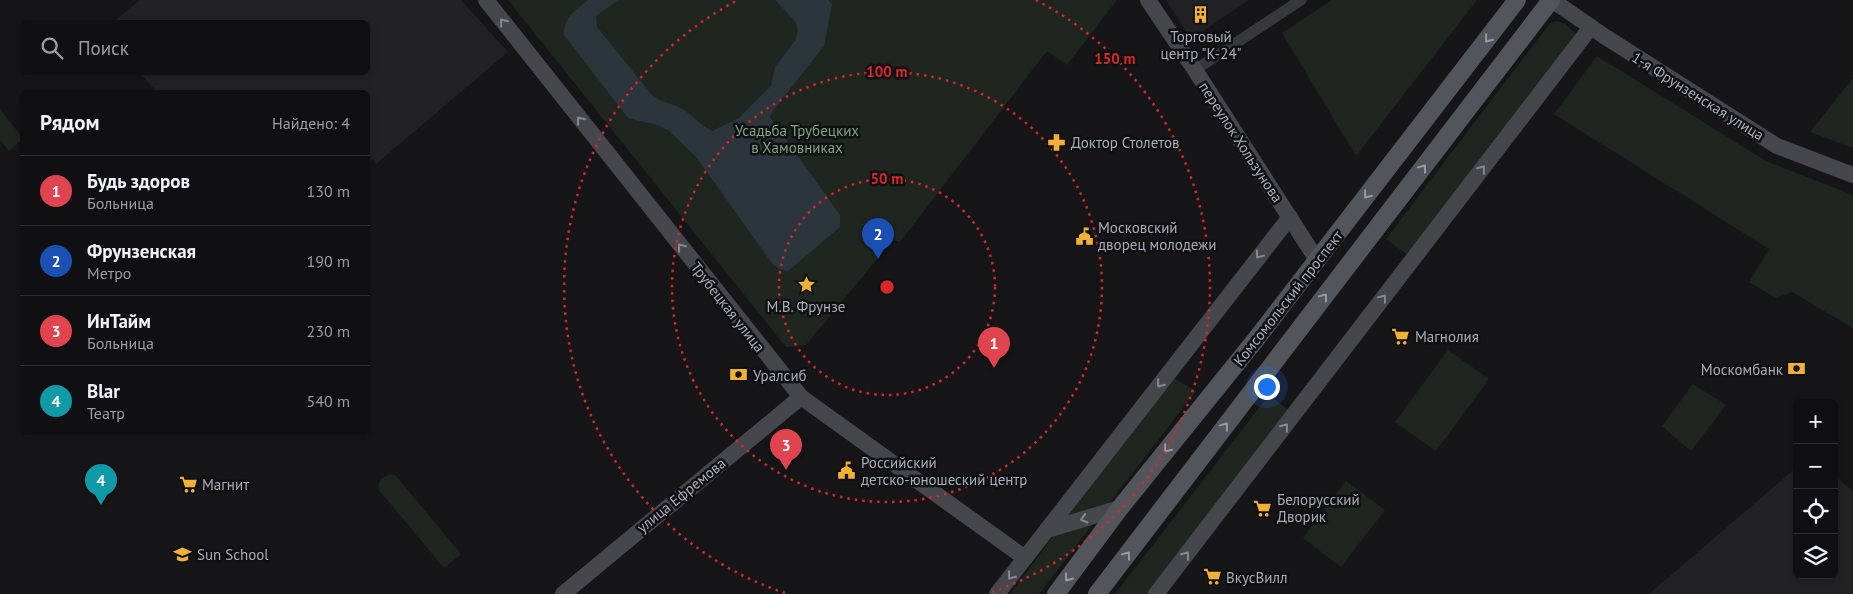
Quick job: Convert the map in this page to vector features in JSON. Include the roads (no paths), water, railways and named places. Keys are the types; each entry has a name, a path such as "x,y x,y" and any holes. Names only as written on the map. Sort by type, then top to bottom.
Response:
{"main road":[{"name":"Комсомольский проспект","path":"1056,594 1120,508 1257,338 1518,0"},
{"name":"Комсомольский проспект","path":"1097,594 1552,0"}],"street":[{"name":"Трубецкая улица","path":"486,0 800,397 1025,558"},
{"name":"переулок Хользунова","path":"1148,0 1317,260"},
{"path":"1195,70 1300,0"},
{"name":"1-я Фрунзенская улица","path":"1552,0 1777,146 1853,175"},
{"path":"1156,594 1591,27"},
{"path":"997,594 1290,217"},
{"name":"улица Ефремова","path":"563,594 800,397"},
{"path":"1047,530 1120,508"}],"place":[{"name":"Торговый центр \"К-24\"","path":"1201,15"},
{"name":"Доктор Столетов","path":"1057,142"},
{"name":"Московский дворец молодежи","path":"1084,236"},
{"name":"Фрунзенская","path":"878,259"},
{"name":"М.В. Фрунзе","path":"806,285"},
{"name":"Магнолия","path":"1401,336"},
{"name":"Будь здоров","path":"994,368"},
{"name":"Москомбанк","path":"1797,369"},
{"name":"Уралсиб","path":"739,375"},
{"name":"ИнТайм","path":"786,470"},
{"name":"Российский детско-юношеский центр","path":"847,471"},
{"name":"Магнит","path":"188,484"},
{"name":"Blar","path":"101,505"},
{"name":"Белорусский Дворик","path":"1263,508"},
{"name":"Sun School","path":"183,554"},
{"name":"ВкусВилл","path":"1212,577"}],"park label":[{"name":"Усадьба Трубецких в Хамовниках","path":"797,138"}]}
